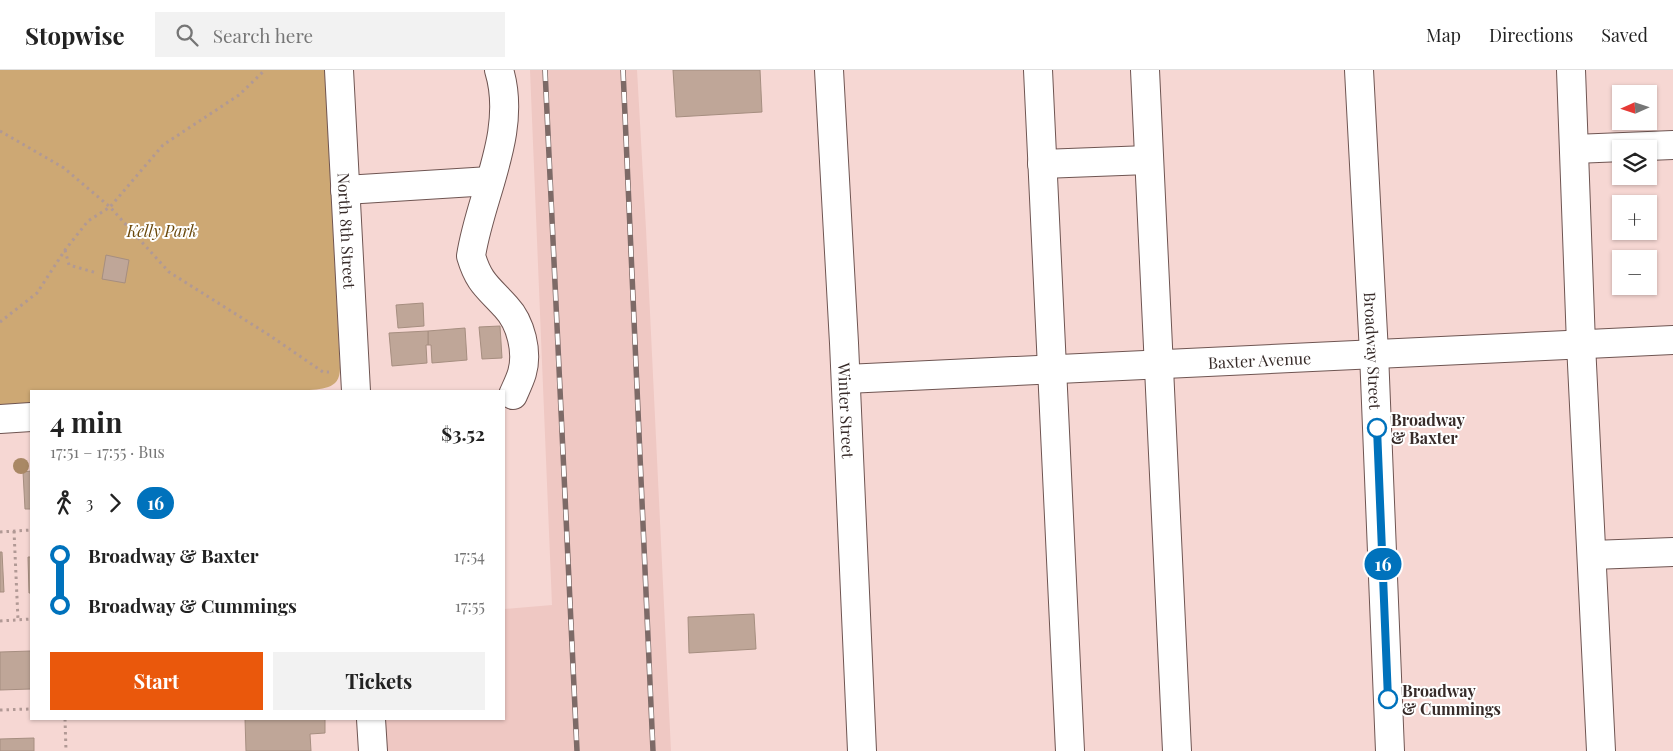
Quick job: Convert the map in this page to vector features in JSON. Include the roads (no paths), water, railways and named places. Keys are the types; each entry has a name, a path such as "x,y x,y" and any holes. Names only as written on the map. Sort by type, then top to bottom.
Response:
{"street":[{"name":"North 8th Street","path":"340,70 356,390"},
{"path":"499,70 504,99 504,120 499,148 471,256 481,282 508,309 518,326 523,341 522,373 517,394"},
{"name":"Winter Street","path":"829,70 846,379 862,751"},
{"path":"1038,70 1070,751"},
{"path":"1144,70 1177,751"},
{"name":"Broadway Street","path":"1359,70 1374,354 1390,751"},
{"path":"1571,70 1581,344 1601,751"},
{"path":"1574,149 1673,145"},
{"path":"1042,164 1148,160"},
{"path":"346,190 490,181"},
{"name":"Baxter Avenue","path":"846,379 1673,340"},
{"path":"0,419 30,417"},
{"path":"1592,555 1673,552"},
{"path":"372,720 373,751"}],"railway":[{"path":"545,70 577,751"},
{"path":"623,70 653,751"}],"place":[{"name":"Broadway & Baxter","path":"1377,428"},
{"name":"Broadway & Cummings","path":"1388,699"}],"park label":[{"name":"Kelly Park","path":"162,230"}]}
